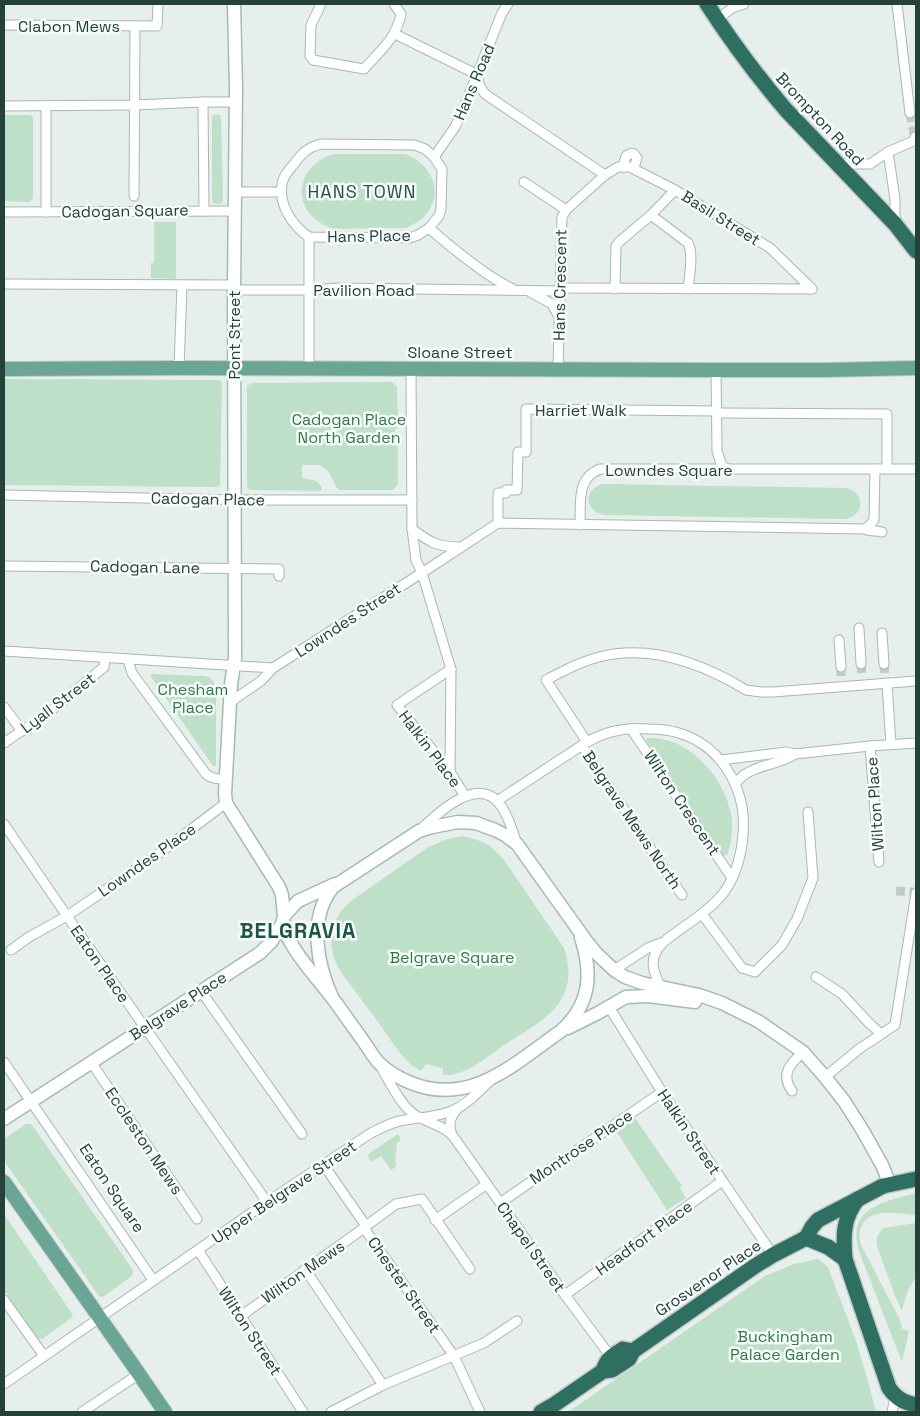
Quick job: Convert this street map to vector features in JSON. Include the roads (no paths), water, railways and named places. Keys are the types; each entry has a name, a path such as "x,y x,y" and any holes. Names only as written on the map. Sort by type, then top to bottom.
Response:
{"highway":[{"name":"Brompton Road","path":"707,4 739,52 786,110 895,224 916,251"},
{"name":"Grosvenor Place","path":"541,1412 602,1372 612,1370 629,1358 633,1351 773,1255 806,1238 818,1220 875,1190 890,1184 916,1180"},
{"path":"858,1199 850,1212 844,1230 845,1259 889,1388 895,1397 913,1407"},
{"path":"806,1238 828,1247 845,1259"},
{"name":"Grosvenor Place","path":"602,1372 606,1361 610,1357 623,1350 633,1351"}],"main road":[{"name":"Pont Street","path":"234,4 234,666"},
{"name":"Sloane Street","path":"4,368 558,370 916,368"},
{"path":"234,666 225,779 226,802 279,887 282,895 283,920 290,942 378,1062 396,1076 436,1090 457,1089 485,1082 494,1078 560,1031 623,998 638,996 679,1000 734,1010"},
{"path":"332,998 324,977 318,929 325,899 333,887 419,831 449,823 467,821 476,823 505,835 517,844 574,925 597,954 614,970 632,980 706,997 722,1003 758,1021 803,1052 844,1101 882,1165 890,1184"},
{"name":"Belgrave Place","path":"4,1119 260,953 271,942 283,920 298,901 339,882"},
{"path":"279,887 298,901"},
{"path":"560,1031 576,1015 586,991 588,972 584,948 574,925"},
{"path":"4,1182 139,1374 162,1410"}],"street":[{"name":"Clabon Mews","path":"4,25 157,26 158,4"},
{"path":"322,4 311,24 310,56 313,60 364,69 394,34 399,24 401,14 394,4"},
{"name":"Hans Road","path":"434,156 455,127 502,13 508,4"},
{"path":"717,20 732,8 744,4"},
{"path":"897,4 910,112"},
{"name":"Clabon Mews","path":"134,26 134,196"},
{"path":"394,34 478,75 479,85 485,94 605,175"},
{"name":"Cadogan Square","path":"203,102 204,211"},
{"path":"4,106 235,102"},
{"name":"Cadogan Square","path":"46,106 46,212"},
{"path":"838,164 870,164 888,152 915,139"},
{"path":"235,192 281,192 282,182 298,159 309,148 321,144 414,145 425,148 434,156"},
{"path":"888,152 895,198 895,224"},
{"name":"Hans Crescent","path":"558,370 562,217 566,210 605,175 621,167 626,156 632,153 636,158 634,168"},
{"name":"Hans Place","path":"281,192 292,221 309,237 410,238 418,236 429,228 439,216 441,209 442,169 434,156"},
{"name":"Basil Street","path":"621,167 634,168 675,190 770,248 812,289 688,289"},
{"path":"524,182 566,210"},
{"path":"615,289 616,246 651,215 675,190"},
{"name":"Cadogan Square","path":"4,212 235,211"},
{"path":"559,289 688,289 691,254 688,244 651,215"},
{"path":"429,228 504,285 552,304 559,317"},
{"path":"309,237 311,368"},
{"name":"Pavilion Road","path":"4,284 234,287 310,290 338,288 522,291 559,289"},
{"path":"180,368 182,286"},
{"path":"412,369 412,526 416,560 422,573 451,669 450,772"},
{"path":"706,469 712,462 716,451 716,370"},
{"name":"Harriet Walk","path":"498,523 498,493 506,493 506,490 517,490 518,452 526,452 526,410 887,414 888,469"},
{"path":"716,451 722,466 728,469"},
{"name":"Lowndes Square","path":"580,525 582,486 589,474 600,469 916,469"},
{"path":"865,529 874,520 875,470"},
{"name":"Cadogan Place","path":"4,495 234,500 412,500"},
{"path":"498,523 865,529 880,531"},
{"name":"Lowndes Street","path":"273,668 498,523"},
{"path":"412,526 432,543 449,547 461,547"},
{"name":"Cadogan Lane","path":"4,566 279,569 279,576"},
{"path":"860,628 861,664"},
{"path":"882,633 884,664"},
{"path":"839,640 841,668"},
{"path":"4,652 273,668"},
{"name":"Belgrave Mews North","path":"682,895 590,759 584,744 546,680 583,662 599,657 627,653 660,656 693,664 753,692 842,682 886,681"},
{"name":"Lyall Street","path":"4,743 48,714 104,667 105,658"},
{"path":"128,660 132,672 206,774 210,778 225,779"},
{"path":"230,703 261,681 273,668"},
{"name":"Halkin Place","path":"451,669 397,705 450,772 465,796"},
{"path":"891,744 886,681 916,681"},
{"path":"4,707 22,731"},
{"name":"Wilton Crescent","path":"632,729 732,878"},
{"name":"Wilton Crescent","path":"497,801 584,744 598,736 613,731 632,729 664,730 679,733 711,751 728,769 735,783 743,809 744,832 741,855 725,891 702,914 663,942 657,949 653,959 653,969 660,987"},
{"name":"Wilton Place","path":"720,760 786,752 794,754 916,743"},
{"name":"Wilton Place","path":"870,746 879,862"},
{"name":"Wilton Place","path":"735,783 744,775 761,767 786,760 794,754"},
{"path":"419,831 454,801 465,796 484,794 497,801 517,844"},
{"name":"Lowndes Place","path":"11,950 29,937 67,916 161,852 226,802"},
{"path":"702,914 742,968 754,972 782,945 797,919 813,878 808,812"},
{"name":"Eaton Place","path":"4,824 267,1202"},
{"path":"825,1077 859,1049 895,1025 906,942 915,893"},
{"name":"Wilton Crescent","path":"614,970 648,948 663,942"},
{"path":"816,977 842,994 869,1023 878,1036"},
{"path":"201,991 302,1134"},
{"name":"Halkin Street","path":"609,1007 662,1092 773,1255"},
{"path":"792,1091 786,1082 788,1070 792,1062 803,1052"},
{"name":"Eaton Square","path":"4,1062 154,1280"},
{"name":"Eccleston Mews","path":"91,1062 197,1219"},
{"path":"378,1062 405,1106 420,1118 438,1116 460,1106"},
{"path":"453,1136 450,1129 452,1116 460,1106 494,1078"},
{"name":"Montrose Place","path":"500,1203 662,1092"},
{"name":"Upper Belgrave Street","path":"154,1280 323,1164 382,1127 420,1118"},
{"name":"Chapel Street","path":"420,1118 444,1128 453,1136 610,1357"},
{"name":"Chester Street","path":"323,1164 454,1356 480,1412"},
{"name":"Headfort Place","path":"565,1295 722,1181"},
{"path":"470,1269 435,1220 487,1184"},
{"name":"Wilton Mews","path":"241,1316 396,1204 422,1199 435,1220"},
{"name":"Wilton Street","path":"198,1250 303,1412"},
{"path":"305,1269 383,1385"},
{"path":"4,1384 154,1280"},
{"path":"4,1300 44,1356"},
{"path":"330,1412 383,1385 484,1343 517,1321"},
{"path":"82,1412 139,1374"},
{"path":"892,1412 895,1397"}],"tunnel":[{"path":"910,113 915,137"},
{"path":"861,664 862,677"},
{"path":"884,664 885,677"},
{"path":"841,667 841,679"},
{"path":"896,891 913,892"}],"district":[{"name":"HANS TOWN","path":"362,191"},
{"name":"BELGRAVIA","path":"298,930"}],"park label":[{"name":"Cadogan Place North Garden","path":"349,428"},
{"name":"Chesham Place","path":"193,698"},
{"name":"Belgrave Square","path":"452,957"},
{"name":"Buckingham Palace Garden","path":"785,1345"}]}
